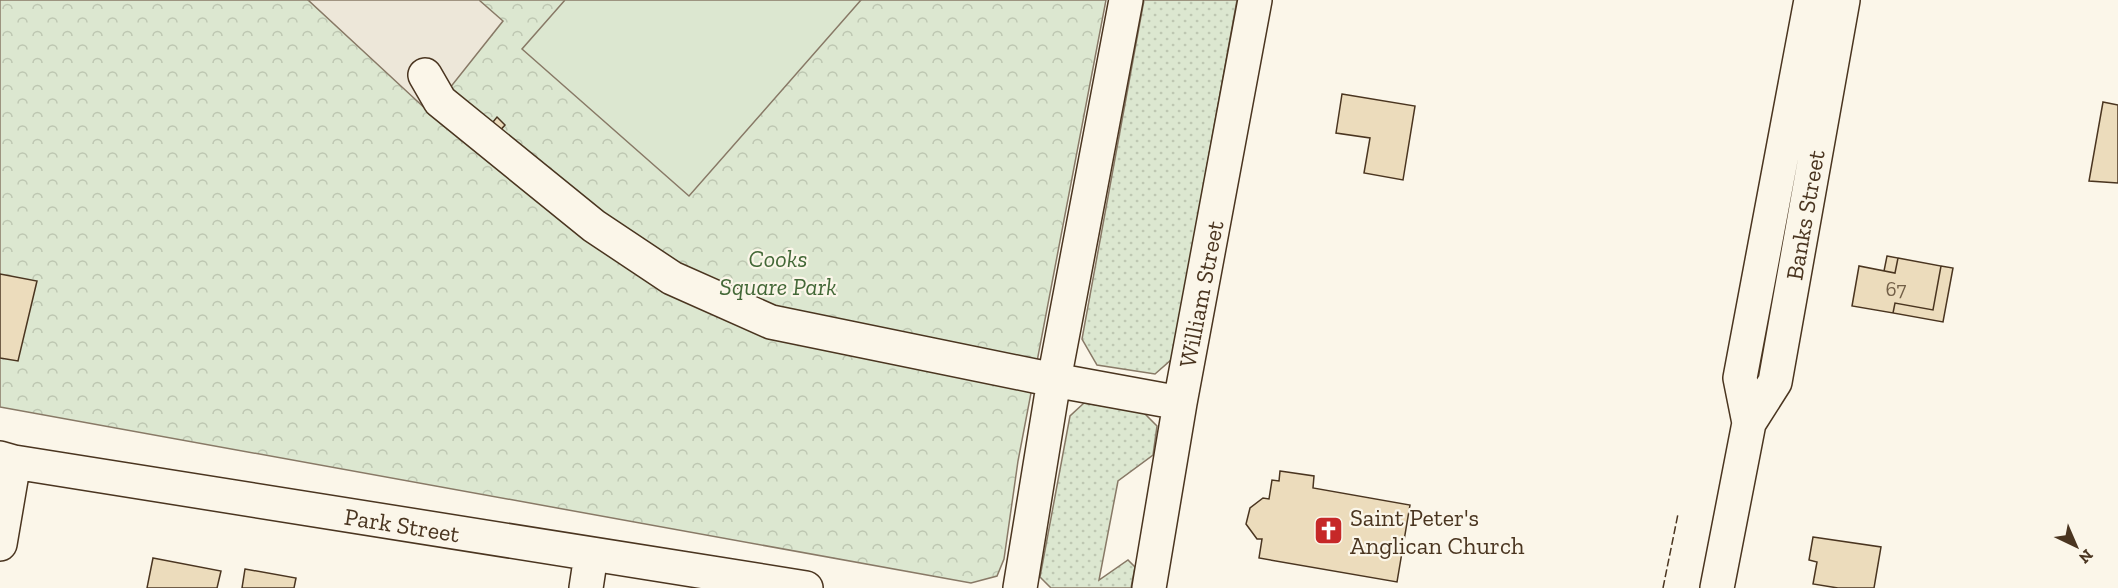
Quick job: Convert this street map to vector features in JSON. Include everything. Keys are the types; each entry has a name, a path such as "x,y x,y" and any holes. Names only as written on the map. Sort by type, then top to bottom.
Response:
{"street":[{"path":"1020,588 1054,380 1126,0"},
{"name":"William Street","path":"1149,588 1180,403 1256,0"},
{"name":"Banks Street","path":"1749,423 1740,378 1811,0"},
{"name":"Banks Street","path":"1716,588 1749,423 1775,382 1843,0"},
{"path":"425,75 440,101 594,226 672,278 771,322 1054,380 1180,403"},
{"path":"0,544 7,460"},
{"name":"Park Street","path":"7,460 806,588"},
{"path":"586,588 591,555"}],"green space":[{"name":"Cooks Square Park","path":"0,0 1106,0 1018,461 1004,559 997,576 971,583 0,407"},
{"path":"565,0 861,0 689,196 522,49"},
{"path":"1144,0 1237,0 1172,359 1155,374 1097,365 1082,339"},
{"path":"1084,403 1143,412 1157,426 1153,455 1118,481 1099,580 1128,560 1135,567 1131,588 1051,588 1040,577 1070,416"}],"shaded area":[{"path":"308,0 479,0 503,21 430,113"}],"building":[{"path":"1342,94 1415,106 1403,180 1364,173 1370,138 1336,133"},
{"path":"2103,102 2118,105 2118,183 2089,181"},
{"path":"497,117 505,125 497,134 489,127"},
{"path":"1887,256 1898,258 1895,273 1884,271"},
{"path":"1898,258 1941,266 1933,310 1895,303 1893,313 1852,306 1859,266 1895,273"},
{"path":"1941,266 1953,268 1943,322 1893,313 1895,303 1933,310"},
{"path":"0,274 37,281 18,361 0,358"},
{"name":"Saint Peter's Anglican Church","path":"1280,471 1314,476 1313,488 1410,505 1397,582 1259,558 1262,539 1257,539 1246,524 1250,508 1263,498 1269,499 1272,480 1279,481"},
{"path":"1813,537 1881,547 1874,588 1838,588 1813,584 1817,562 1809,560"},
{"path":"153,558 221,571 217,588 147,588"},
{"path":"245,569 296,578 294,588 242,588"}],"fence":[{"path":"1663,588 1678,514"}],"place":[{"name":"Saint Peter's Anglican Church","path":"1329,531"}]}
